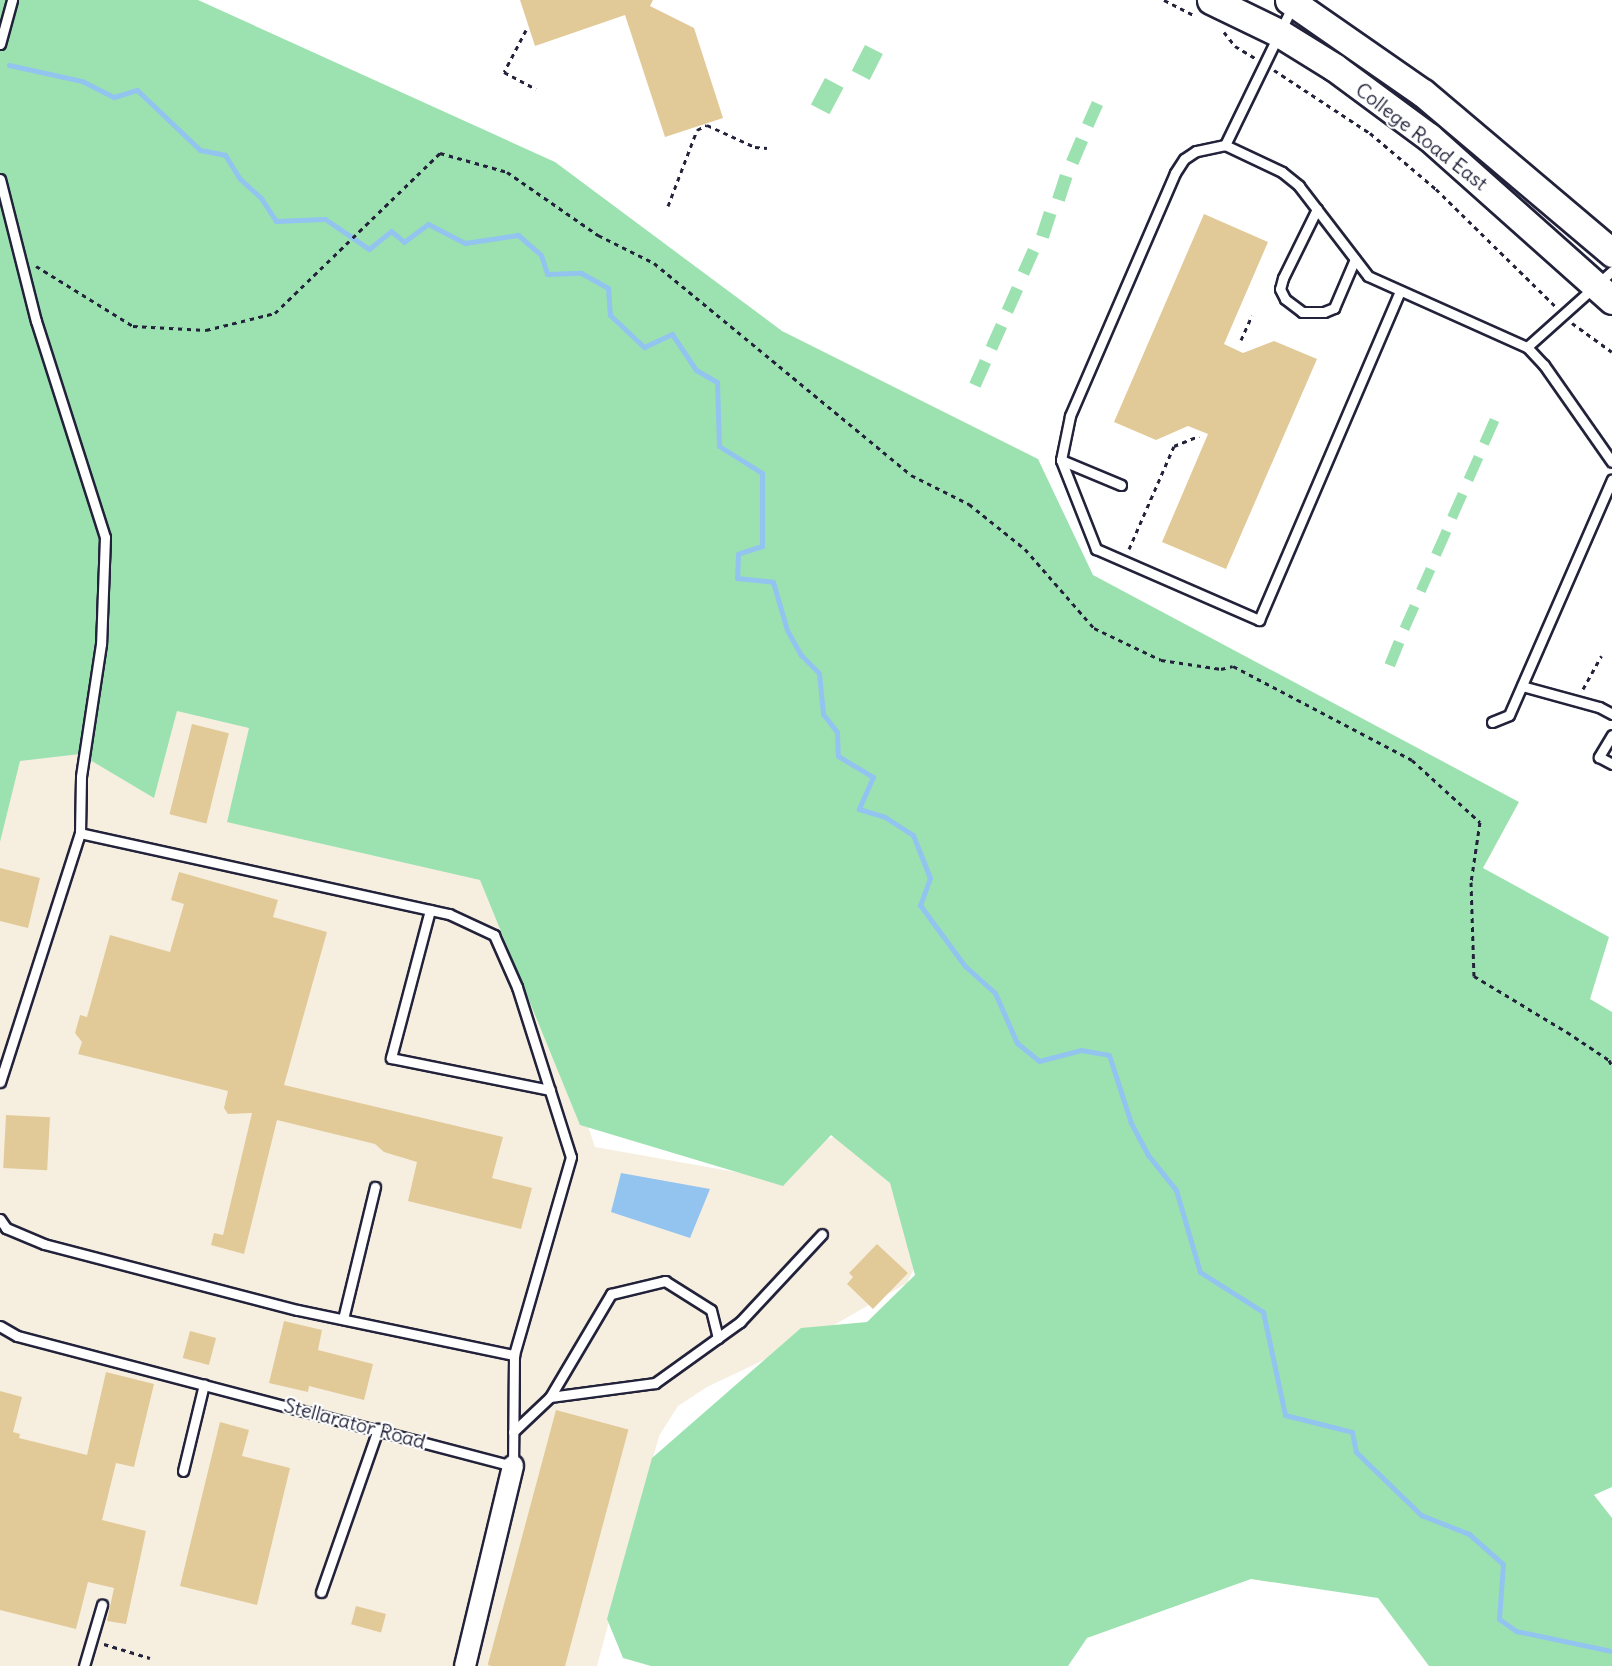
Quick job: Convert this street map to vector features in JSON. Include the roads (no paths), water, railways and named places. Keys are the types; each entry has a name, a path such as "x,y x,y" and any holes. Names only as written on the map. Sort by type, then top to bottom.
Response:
{"street":[{"name":"College Road East","path":"1293,1 1423,93 1612,253"},
{"name":"College Road East","path":"1207,10 1279,33 1334,66 1429,137 1606,286"},
{"path":"465,1666 513,1466"}],"lane":[{"path":"0,44 12,0"},
{"path":"1226,145 1293,1"},
{"path":"1400,291 1260,620 1096,549 1061,460 1070,416 1175,173 1184,159 1196,152 1226,145 1282,172 1317,209 1368,276 1527,347 1544,365 1612,462"},
{"path":"0,179 36,321 105,537 101,644 81,777 80,833 0,1082"},
{"path":"1317,209 1283,278 1281,289 1285,299 1302,312 1313,314 1334,308 1355,260"},
{"path":"1527,347 1564,316 1606,286"},
{"path":"1061,460 1121,484"},
{"path":"1492,722 1509,715 1612,479"},
{"path":"1522,687 1599,707 1612,714"},
{"path":"1612,735 1599,757 1612,764"},
{"path":"80,833 449,914 494,935 517,987 570,1156 514,1355 513,1466"},
{"path":"430,910 391,1058 550,1090"},
{"path":"343,1319 375,1187"},
{"path":"0,1219 6,1228 44,1244 343,1319 514,1355"},
{"path":"550,1397 655,1383 740,1322 822,1234"},
{"path":"513,1432 550,1397 611,1294 665,1281 711,1310 718,1338"},
{"name":"Stellarator Road","path":"0,1326 17,1336 513,1466"},
{"path":"183,1471 204,1384"},
{"path":"321,1592 378,1429"},
{"path":"84,1666 102,1605"}],"water":[{"path":"621,1173 710,1189 690,1238 611,1212"}],"waterway":[{"path":"9,65 82,81 114,97 137,90 200,150 225,155 240,179 261,198 276,221 325,219 369,249 391,231 404,242 428,224 465,243 518,235 541,255 547,274 581,273 608,288 610,315 644,347 672,334 696,370 717,382 719,446 762,473 762,546 738,554 737,578 773,582 787,630 801,655 819,673 823,714 837,732 838,756 873,777 859,809 885,817 913,835 930,878 920,905 965,966 995,993 1017,1043 1039,1061 1081,1050 1109,1055 1131,1123 1148,1155 1176,1190 1200,1272 1263,1312 1285,1415 1352,1432 1356,1452 1421,1515 1469,1534 1503,1564 1499,1619 1516,1631 1612,1651"}]}
